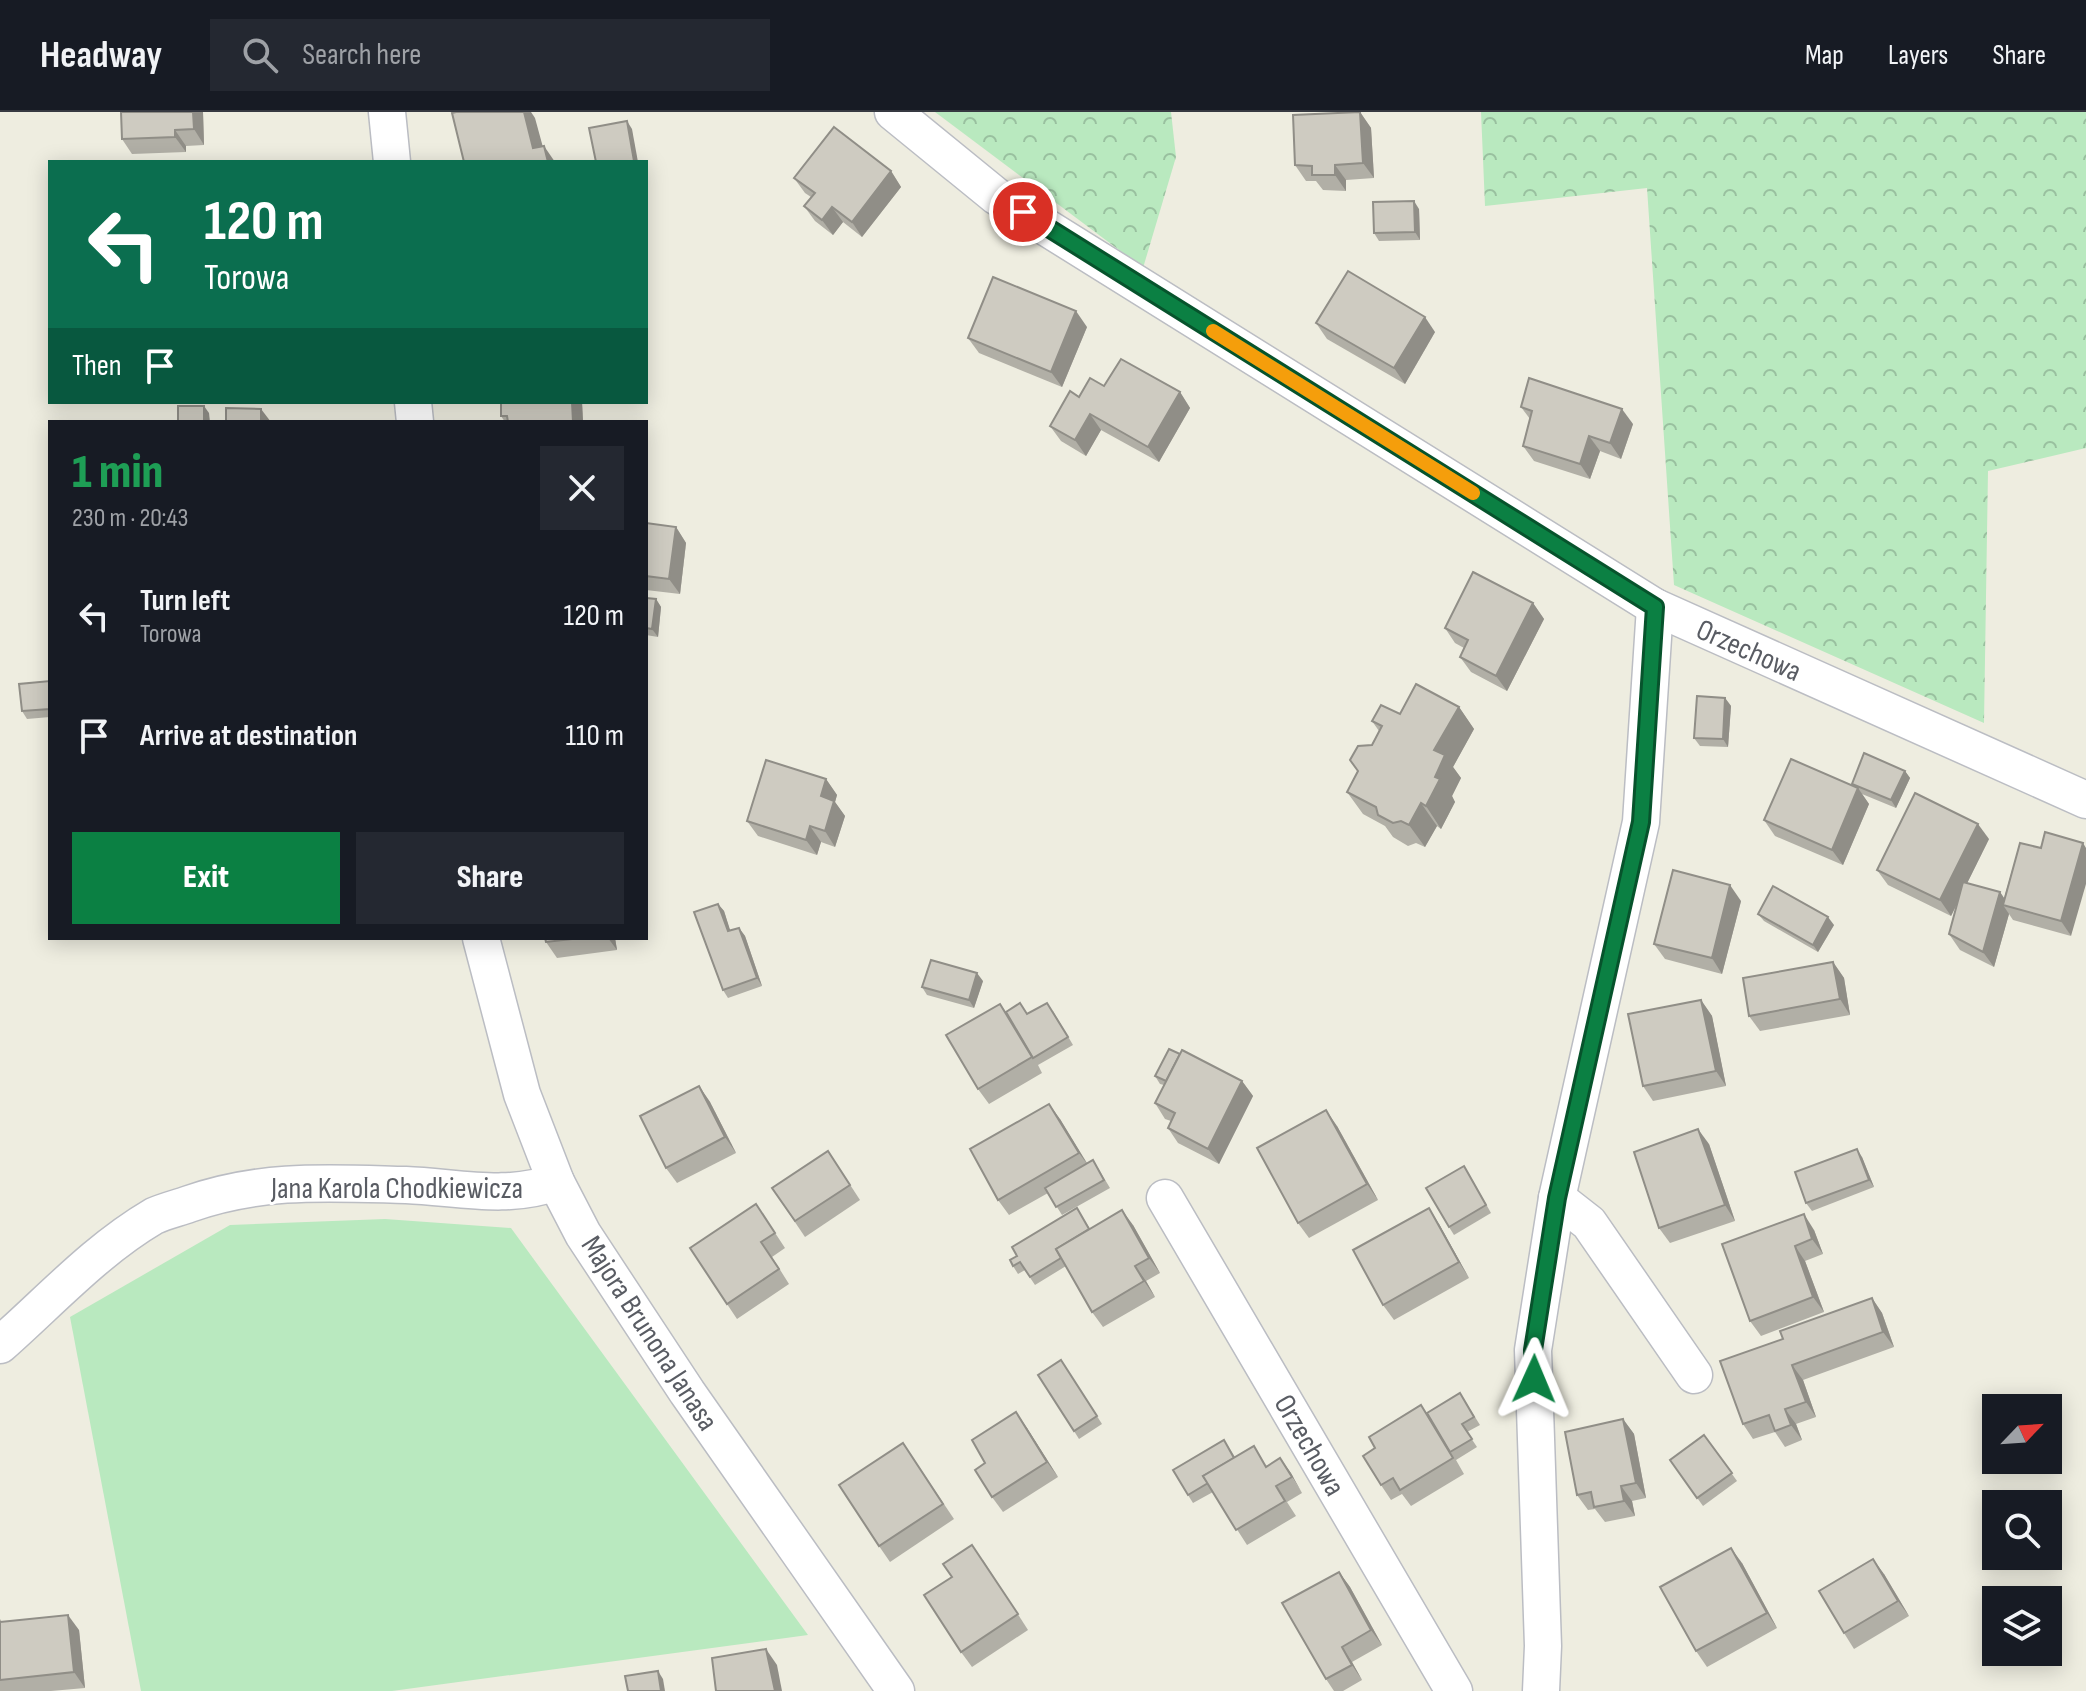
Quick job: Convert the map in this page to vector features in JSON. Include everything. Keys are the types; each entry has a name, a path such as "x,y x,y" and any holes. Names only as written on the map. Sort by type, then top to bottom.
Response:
{"street":[{"path":"387,112 392,160"},
{"path":"893,112 996,196 1655,607"},
{"name":"Orzechowa","path":"1541,1691 1543,1646 1533,1350 1557,1198 1641,822 1655,607 2086,800"},
{"name":"Majora Brunona Janasa","path":"482,940 515,1071 556,1182 617,1288 896,1691"},
{"name":"Jana Karola Chodkiewicza","path":"0,1345 89,1262 156,1215 230,1190 296,1182 451,1187 494,1192 531,1191 556,1182"},
{"name":"Orzechowa","path":"1165,1198 1454,1691"},
{"path":"1557,1198 1573,1207 1589,1223 1694,1375"}],"green space":[{"path":"935,112 1171,112 1176,157 1143,268"},
{"path":"1481,112 2086,112 2086,448 1988,471 1984,723 1674,585 1647,188 1485,206"},
{"path":"385,1219 511,1228 808,1635 392,1691 141,1691 70,1317 230,1225"}],"building":[{"path":"121,112 193,112 194,129 175,130 175,137 122,139"},
{"path":"524,112 533,148 544,146 548,160 464,160 452,113"},
{"path":"1360,112 1363,163 1335,165 1335,175 1312,175 1312,166 1295,165 1293,115"},
{"path":"627,121 634,160 596,160 589,128"},
{"path":"834,127 891,171 852,222 832,207 822,220 804,206 815,193 794,178"},
{"path":"1414,201 1415,232 1374,233 1373,202"},
{"path":"1348,271 1425,317 1394,368 1316,323"},
{"path":"993,277 1076,311 1051,372 968,338"},
{"path":"1121,359 1180,392 1148,447 1090,414 1075,440 1050,426 1070,391 1079,397 1090,378 1104,386"},
{"path":"1529,378 1622,409 1610,443 1589,436 1580,464 1523,446 1532,411 1521,407"},
{"path":"501,404 572,404 573,420 508,420 507,416 501,416"},
{"path":"178,406 204,406 204,420 178,420"},
{"path":"226,408 261,409 261,420 226,420"},
{"path":"648,523 676,527 669,579 648,576"},
{"path":"1473,572 1533,603 1496,676 1460,657 1468,640 1445,628"},
{"path":"648,598 656,599 652,629 648,628"},
{"path":"48,681 48,709 22,711 19,684"},
{"path":"1416,684 1459,707 1434,750 1445,755 1435,777 1440,779 1426,806 1421,803 1409,825 1401,821 1393,823 1378,815 1376,807 1347,792 1358,771 1350,760 1358,746 1372,745 1382,726 1372,721 1381,705 1400,714"},
{"path":"1697,696 1725,698 1723,739 1694,738"},
{"path":"1864,753 1905,771 1891,800 1852,784"},
{"path":"1791,759 1858,788 1832,850 1764,820"},
{"path":"766,760 826,779 821,796 834,801 825,831 810,826 806,840 747,821"},
{"path":"1915,793 1978,824 1940,900 1877,870"},
{"path":"2045,832 2083,843 2061,921 2003,905 2020,843 2041,848"},
{"path":"1673,870 1730,885 1712,958 1654,944"},
{"path":"1963,882 2000,892 1983,952 1949,934"},
{"path":"1773,886 1828,917 1813,945 1758,914"},
{"path":"718,904 728,931 739,928 757,978 723,990 694,912"},
{"path":"931,960 977,973 969,1000 922,987"},
{"path":"1833,962 1840,999 1749,1016 1743,978"},
{"path":"1701,1000 1716,1071 1643,1086 1628,1014"},
{"path":"1020,1003 1027,1014 1047,1003 1068,1037 1033,1058 1006,1012"},
{"path":"1000,1004 1032,1057 978,1089 946,1035"},
{"path":"1169,1049 1180,1054 1166,1081 1155,1076"},
{"path":"1182,1050 1242,1081 1208,1149 1168,1128 1175,1113 1155,1103"},
{"path":"699,1086 725,1137 666,1168 640,1116"},
{"path":"1049,1104 1079,1153 998,1200 970,1149"},
{"path":"1326,1110 1367,1184 1298,1223 1257,1148"},
{"path":"1698,1129 1725,1205 1659,1228 1634,1152"},
{"path":"1857,1149 1869,1180 1806,1203 1795,1172"},
{"path":"828,1151 850,1185 795,1221 772,1188"},
{"path":"1093,1160 1104,1180 1056,1207 1045,1188"},
{"path":"1464,1166 1486,1205 1449,1227 1426,1188"},
{"path":"756,1204 775,1233 761,1242 779,1269 727,1304 690,1248"},
{"path":"1077,1208 1089,1229 1056,1249 1061,1258 1030,1277 1020,1262 1013,1266 1010,1260 1017,1256 1012,1247"},
{"path":"1429,1208 1459,1262 1383,1305 1353,1250"},
{"path":"1122,1210 1149,1258 1135,1266 1144,1281 1092,1312 1056,1249"},
{"path":"1804,1214 1812,1239 1795,1246 1813,1297 1750,1321 1722,1244"},
{"path":"1872,1298 1883,1332 1792,1365 1806,1402 1785,1409 1791,1425 1775,1431 1769,1415 1743,1424 1720,1361 1783,1339 1780,1331"},
{"path":"1061,1360 1097,1416 1074,1431 1038,1375"},
{"path":"1460,1393 1474,1417 1462,1424 1472,1439 1450,1452 1427,1413"},
{"path":"1421,1405 1453,1458 1400,1490 1393,1478 1381,1485 1363,1456 1375,1448 1369,1437"},
{"path":"1016,1412 1047,1462 992,1497 975,1470 985,1463 972,1440"},
{"path":"1623,1419 1636,1483 1621,1486 1624,1501 1594,1507 1591,1492 1577,1495 1565,1432"},
{"path":"1704,1435 1732,1473 1697,1498 1670,1460"},
{"path":"1224,1440 1234,1458 1203,1476 1208,1483 1188,1495 1173,1470"},
{"path":"903,1443 943,1504 879,1546 839,1485"},
{"path":"1254,1446 1266,1467 1280,1458 1292,1477 1276,1486 1285,1501 1236,1530 1203,1476"},
{"path":"972,1545 1018,1614 961,1652 924,1595 952,1577 943,1564"},
{"path":"1731,1548 1767,1613 1696,1651 1660,1587"},
{"path":"1873,1559 1898,1601 1844,1633 1819,1591"},
{"path":"1339,1572 1371,1630 1342,1647 1352,1665 1326,1679 1282,1603"},
{"path":"68,1615 74,1672 0,1680 0,1622"},
{"path":"766,1649 775,1691 716,1691 712,1658"},
{"path":"658,1671 661,1691 628,1691 625,1676"}],"slow traffic":[{"path":"1213,331 1473,493"}],"route":[{"path":"1023,212 1655,607 1641,822 1557,1198 1533,1350 1534,1379"}]}
